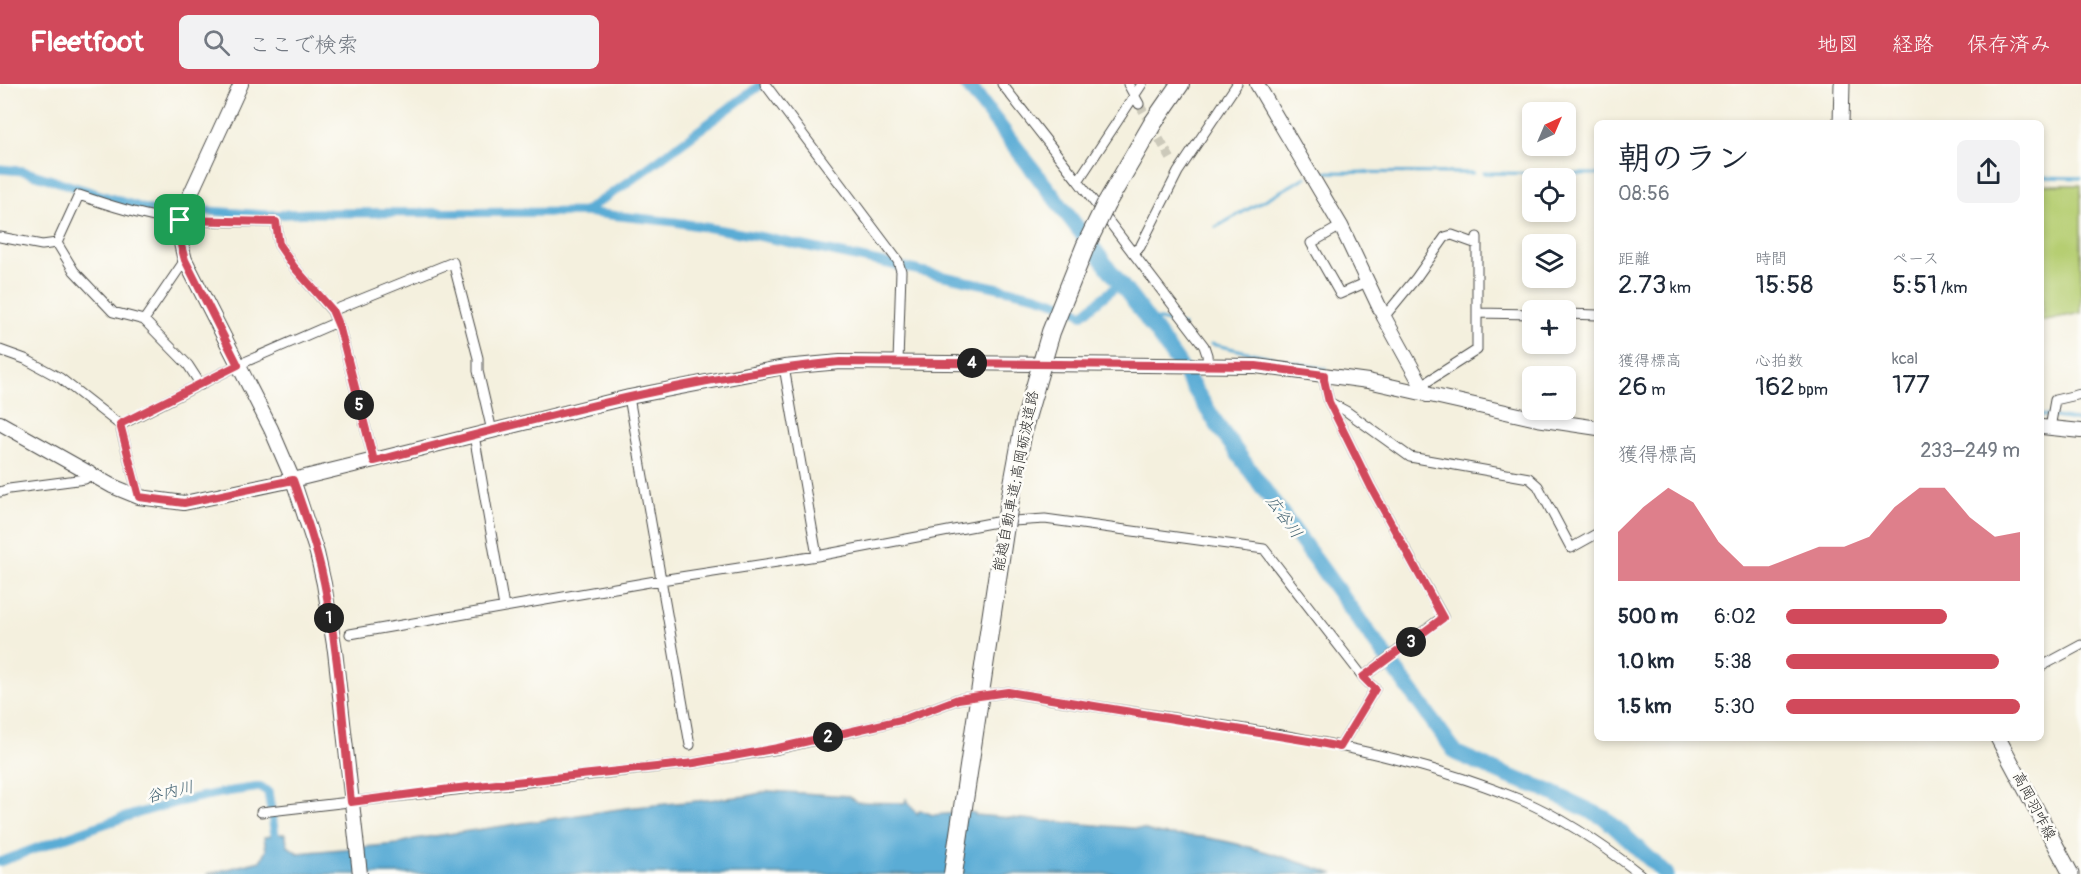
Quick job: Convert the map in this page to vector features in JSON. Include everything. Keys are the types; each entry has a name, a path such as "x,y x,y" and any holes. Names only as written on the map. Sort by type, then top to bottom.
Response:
{"highway":[{"name":"能越自動車道;高岡砺波道路","path":"953,874 1004,532 1035,380 1051,332 1085,247 1106,204 1153,123 1180,84"}],"main road":[{"path":"1841,120 1842,84"},
{"name":"高岡羽咋線","path":"2000,741 2071,874"}],"street":[{"path":"241,84 182,214 179,238 185,260 271,429 293,480 317,553 335,651 360,874"},
{"path":"765,84 898,261 901,271 898,362"},
{"path":"1002,84 1204,346 1207,355 1203,366"},
{"path":"1128,84 1139,104"},
{"path":"1078,181 1142,84"},
{"path":"1132,252 1140,247 1178,172 1237,84"},
{"path":"1257,84 1341,226 1384,317 1425,390"},
{"path":"1172,161 1178,172"},
{"path":"57,243 79,195 112,207 158,217 182,214 276,222 279,245 294,267 332,310 337,322 374,461"},
{"path":"1341,226 1311,243 1340,294 1367,282"},
{"path":"1384,317 1446,237 1452,235 1477,241 1477,350 1425,390"},
{"path":"0,237 42,245 57,243"},
{"path":"57,243 74,271 113,312 144,320 188,365 201,385"},
{"path":"144,320 185,260"},
{"path":"332,310 453,262 478,358 478,371 492,431"},
{"path":"1477,313 1522,314"},
{"path":"1576,314 1594,315"},
{"path":"120,424 238,365 337,322"},
{"path":"0,350 25,359 60,378 120,424 139,497"},
{"path":"0,423 89,473 139,497 184,503 374,461 629,397 784,367 840,362 1256,366 1425,390 1537,419 1594,427"},
{"path":"784,367 817,556"},
{"path":"1324,375 1329,402 1371,487 1443,618 1363,677"},
{"path":"2081,394 2055,400 2046,427 2081,431"},
{"path":"629,397 690,745"},
{"path":"1329,402 1346,411 1410,457 1529,478 1538,486 1570,548 1594,535"},
{"path":"474,435 504,607"},
{"path":"0,492 85,479 89,473"},
{"path":"350,634 662,580 817,556 996,522 1045,519 1264,549 1363,677 1375,689 1340,747"},
{"path":"2044,665 2081,645"},
{"path":"261,812 352,805 450,789 694,763 778,748 905,719 958,699 1008,692 1315,742 1442,772 1522,801 1569,824 1607,848 1640,874"}],"green space":[{"path":"2044,185 2081,185 2081,313 2044,321"}],"water":[{"path":"769,791 849,796 857,802 905,803 906,799 917,814 920,810 933,815 970,812 975,815 1143,829 1167,835 1208,838 1287,858 1334,874 207,874 260,861 266,850 264,837 282,834 285,834 288,846 298,853 397,844 414,839 626,808 747,796"}],"waterway":[{"path":"583,212 623,186 762,84"},
{"name":"広谷川","path":"967,84 1139,308 1178,363 1220,429 1456,753 1544,789 1605,818 1666,874"},
{"path":"0,169 23,171 149,210 193,210 267,215 583,212 675,222 763,237 1037,296 1074,308 1082,315 1119,284"},
{"path":"1314,172 1473,173"},
{"path":"1483,173 1594,174"},
{"path":"1216,227 1306,177"},
{"path":"2044,177 2081,178"},
{"path":"1144,316 1184,326"},
{"path":"1211,344 1325,369"},
{"path":"2044,415 2081,421"},
{"name":"谷内川","path":"0,862 128,816 194,798 261,787 268,792 277,847"}],"tunnel":[{"path":"1139,104 1172,161"}],"route":[{"path":"180,220 276,222 279,245 294,267 332,310 340,329 374,461 629,397 784,367 840,362 1256,366 1324,375 1329,402 1371,487 1443,618 1363,677 1375,689 1340,747 1008,692 958,699 905,719 778,748 694,763 351,802 335,651 324,584 317,553 293,480 184,503 139,497 120,424 238,365 185,260 179,238 180,220"}]}
